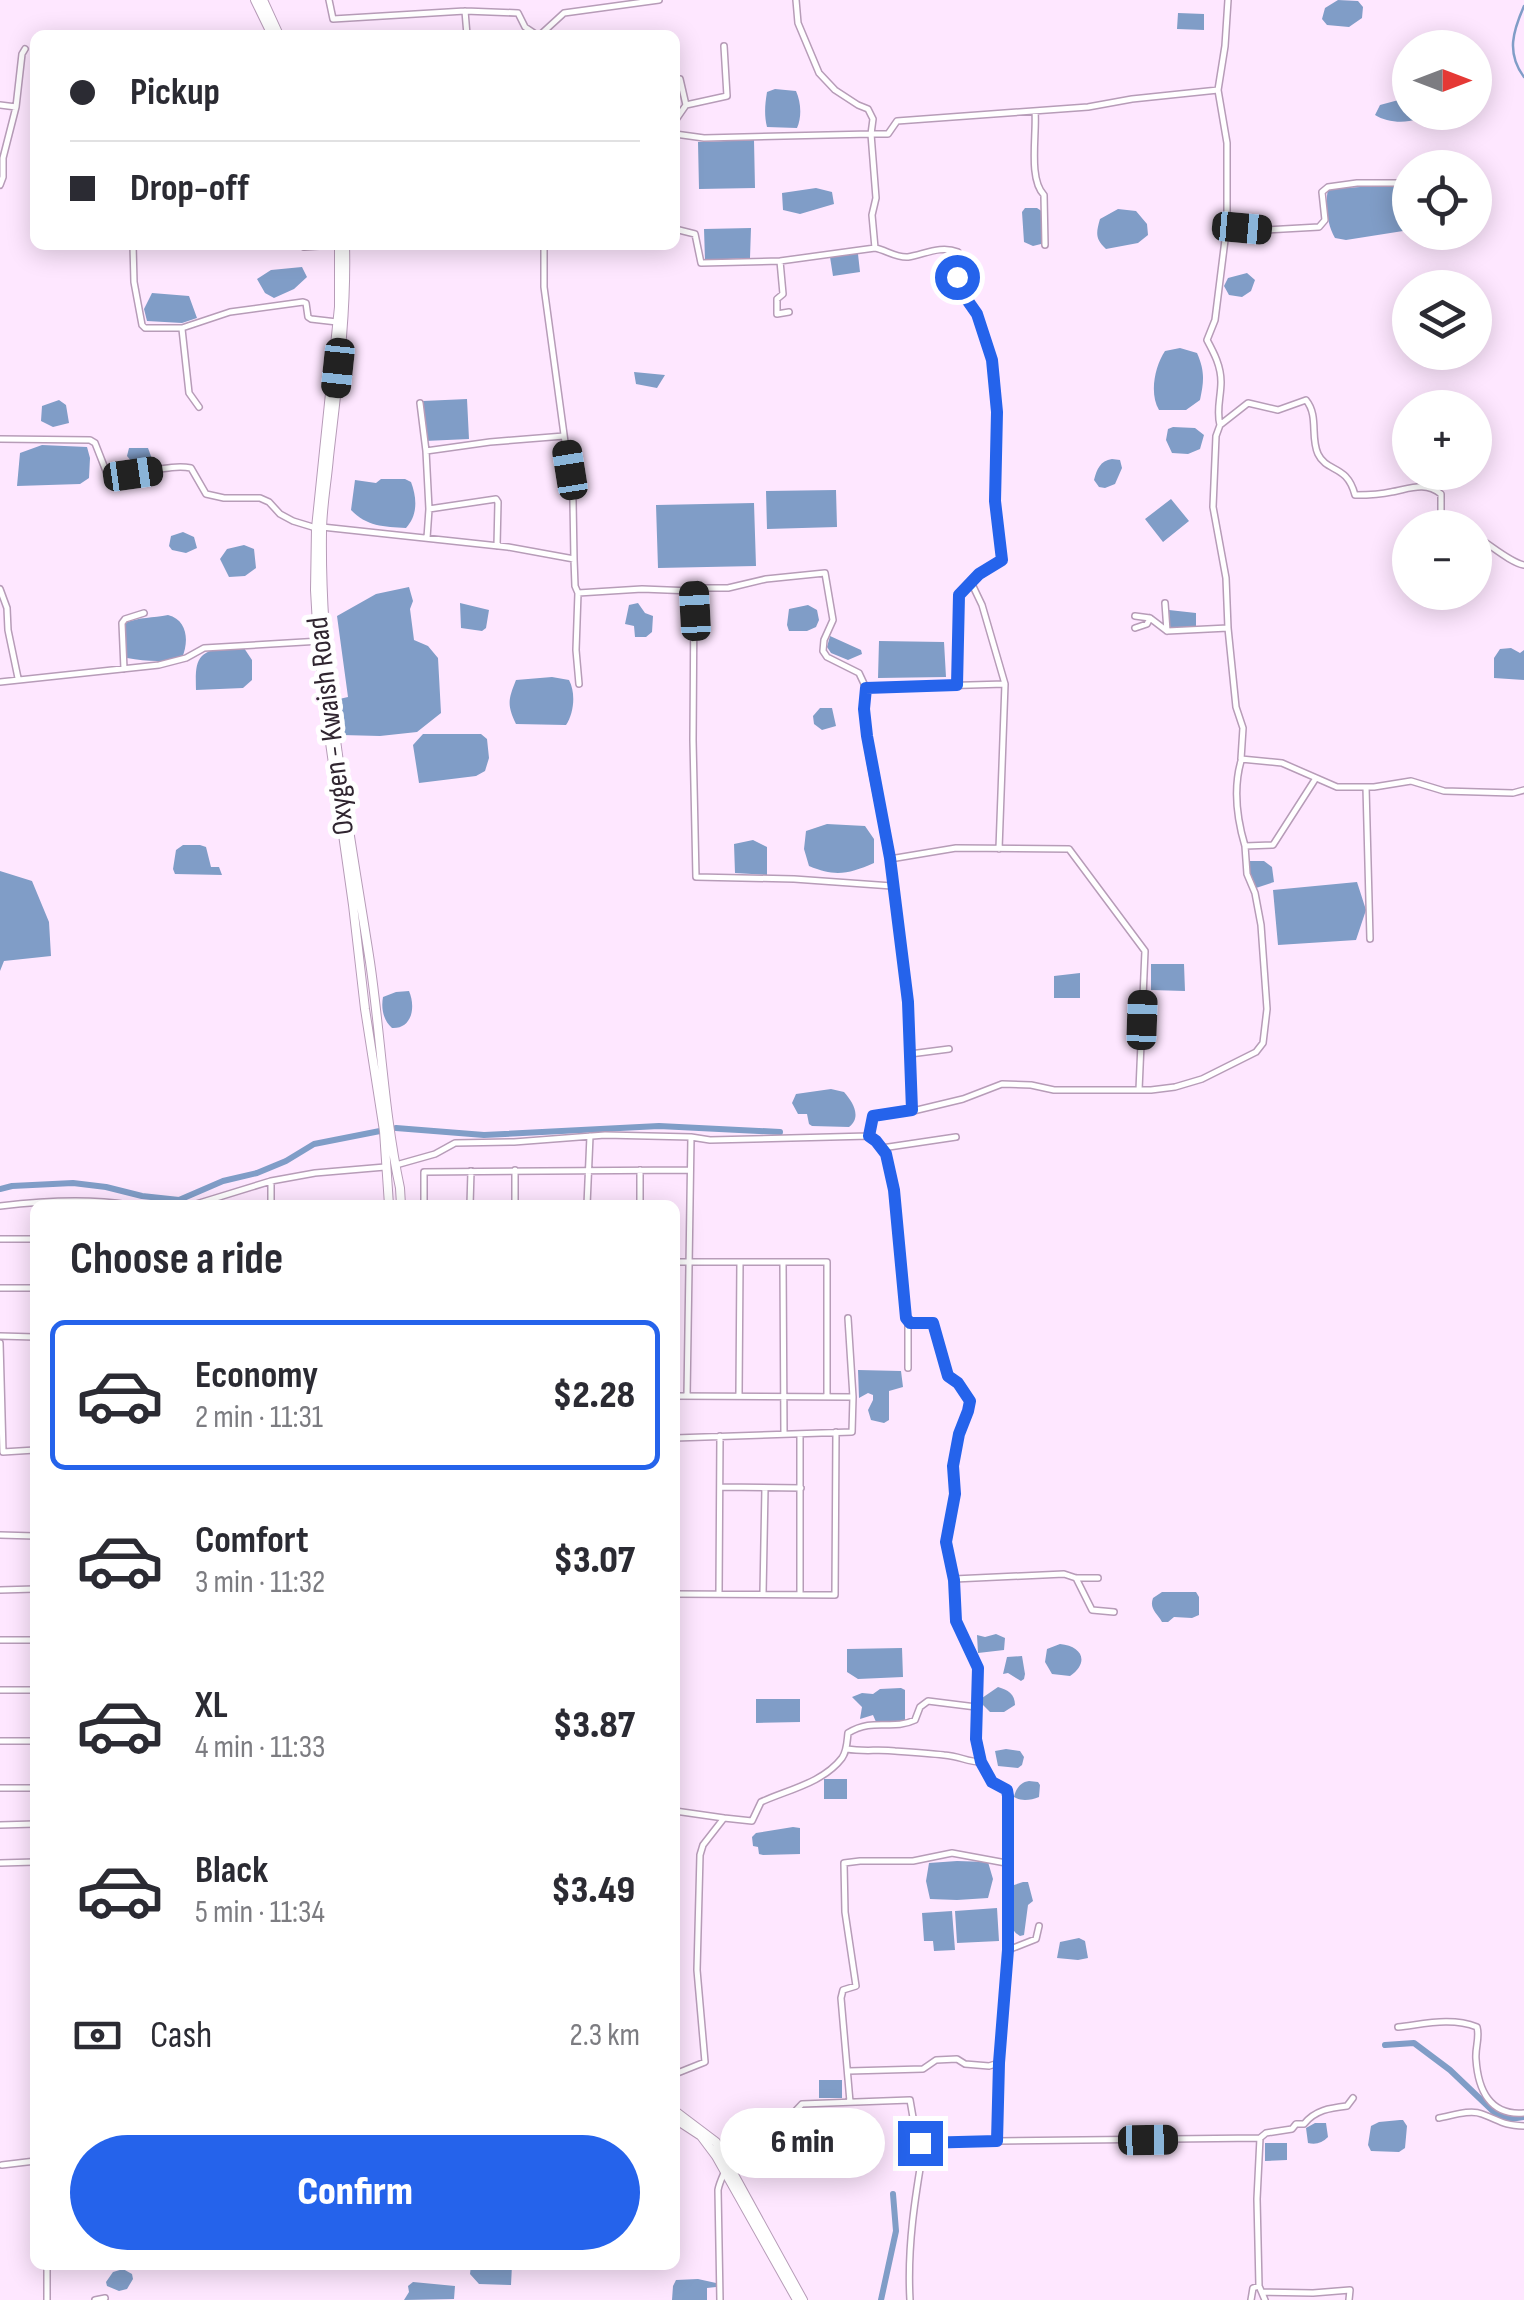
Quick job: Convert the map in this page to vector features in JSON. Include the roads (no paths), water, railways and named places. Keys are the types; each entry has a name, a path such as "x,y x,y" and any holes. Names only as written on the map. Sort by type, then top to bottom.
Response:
{"main road":[{"path":"255,0 273,30"},
{"path":"263,0 274,30"},
{"name":"Oxygen - Kwaish Road","path":"342,250 319,528 321,641 365,1008 384,1131 400,1200"},
{"name":"Oxygen - Kwaish Road","path":"319,528 343,329 346,291 342,250"},
{"name":"Oxygen - Kwaish Road","path":"321,641 370,968 389,1132 389,1200"},
{"path":"680,2115 716,2142 800,2300"},
{"path":"680,2122 701,2136 727,2168"}],"street":[{"path":"330,0 333,19 466,11 518,13 530,30"},
{"path":"544,30 564,12 659,0"},
{"path":"796,0 798,23 818,73 835,90 868,108 872,119 875,248"},
{"path":"1220,425 1216,413 1221,378 1207,340 1216,320 1227,227 1228,143 1218,90 1228,0"},
{"path":"466,11 467,30"},
{"path":"680,114 686,105 727,96 724,46"},
{"path":"0,184 25,49"},
{"path":"680,79 686,105"},
{"path":"680,135 704,138 888,134 897,120 1088,107 1218,90"},
{"path":"0,105 16,107"},
{"path":"1036,111 1034,173 1038,190 1044,195 1045,245"},
{"path":"1227,227 1319,227 1324,220 1322,192 1328,186 1392,184"},
{"path":"680,231 694,234 702,263 780,261 875,248 899,256 949,248 958,252 956,284 977,314 992,360 997,412 995,501 1002,560 970,582 959,595 957,685"},
{"path":"133,250 134,282 145,328 182,328 230,312 303,302 311,319 337,322"},
{"path":"544,250 544,287 573,501 579,684"},
{"path":"780,261 782,294 777,298 777,314 789,312"},
{"path":"182,328 189,393 198,407"},
{"path":"869,1136 873,1116 963,1098 1002,1084 1054,1090 1175,1087 1256,1052 1263,1043 1267,1009 1261,924 1247,874 1246,846 1236,800 1242,728 1236,706 1226,578 1213,507 1216,436 1220,425 1248,403 1278,410 1306,400 1312,407 1317,454 1350,480 1355,495 1434,488 1441,494 1441,510"},
{"path":"420,402 429,509 427,538"},
{"path":"426,451 564,436"},
{"path":"0,439 90,440 110,474 192,468 206,494 260,498 293,522 319,528 498,546 574,559"},
{"path":"429,509 496,499 498,546"},
{"path":"1492,545 1515,563 1524,565"},
{"path":"578,593 692,591 825,574 833,620 823,651 827,658 859,672 866,688 867,736 890,858 908,1002 912,1110"},
{"path":"970,582 982,605 1005,684 999,848"},
{"path":"694,588 696,877 892,886"},
{"path":"0,589 7,608 18,678"},
{"path":"1166,603 1167,631"},
{"path":"124,668 122,622 144,613"},
{"path":"1136,616 1150,618 1167,631 1228,628"},
{"path":"1136,628 1147,624 1150,618"},
{"path":"0,682 175,662 204,648 321,641"},
{"path":"866,688 1005,684"},
{"path":"1241,760 1282,763 1338,788 1410,781 1444,790 1524,790"},
{"path":"1246,846 1273,844 1316,778"},
{"path":"1366,787 1370,939"},
{"path":"890,858 956,848 1069,849 1145,951 1139,1090"},
{"path":"910,1054 949,1050"},
{"path":"587,1200 590,1136"},
{"path":"209,1200 271,1180 391,1166 434,1154 456,1142 590,1136 744,1140 869,1136 882,1148 894,1190 908,1321 908,1368"},
{"path":"882,1148 956,1136"},
{"path":"687,1396 691,1137"},
{"path":"515,1170 515,1200"},
{"path":"640,1170 640,1200"},
{"path":"424,1200 424,1172 690,1170"},
{"path":"470,1200 471,1171"},
{"path":"271,1180 272,1200"},
{"path":"0,1206 30,1203"},
{"path":"0,1238 30,1238"},
{"path":"680,1262 827,1262 827,1396"},
{"path":"738,1396 740,1262"},
{"path":"783,1262 784,1435"},
{"path":"0,1288 30,1288"},
{"path":"680,1438 852,1432 848,1318"},
{"path":"908,1321 933,1323 948,1376 970,1401 953,1466 955,1494 946,1542 954,1580 956,1621 978,1668 976,1739 981,1762 992,1782 1007,1790 1008,1950 997,2141"},
{"path":"30,1337 0,1340 2,1452 30,1450"},
{"path":"680,1396 853,1397"},
{"path":"680,1594 836,1594 836,1432"},
{"path":"800,1434 800,1594"},
{"path":"719,1594 720,1436"},
{"path":"720,1488 801,1488"},
{"path":"764,1488 764,1594"},
{"path":"0,1535 30,1536"},
{"path":"954,1580 1064,1574 1098,1578"},
{"path":"1076,1578 1092,1610 1114,1612"},
{"path":"0,1590 30,1589"},
{"path":"0,1640 30,1640"},
{"path":"0,1690 30,1690"},
{"path":"680,1813 752,1821 760,1802 798,1789 841,1759 850,1732 872,1724 908,1724 928,1702 978,1707"},
{"path":"0,1741 30,1741"},
{"path":"847,1749 957,1756 968,1762 981,1762"},
{"path":"0,1788 30,1788"},
{"path":"680,2072 706,2062 697,1970 700,1855 724,1818"},
{"path":"0,1825 30,1824"},
{"path":"850,2102 840,1998 843,1990 856,1986 845,1912 844,1863 913,1861 952,1852 1006,1864"},
{"path":"0,1863 30,1862"},
{"path":"1008,1950 1036,1939 1039,1926"},
{"path":"1398,2028 1445,2021 1476,2027 1480,2032 1476,2061 1489,2103 1504,2113 1524,2112"},
{"path":"848,2071 923,2069 936,2060 957,2059 965,2064 990,2066 999,2063"},
{"path":"720,2300 720,2177 747,2129 785,2122 802,2104 910,2100 915,2128 924,2144 1260,2138 1266,2133 1292,2130 1312,2114 1347,2106 1353,2098"},
{"path":"1439,2118 1480,2112 1508,2126 1524,2126"},
{"path":"1260,2138 1257,2199 1261,2289 1265,2300"},
{"path":"910,2300 912,2218 924,2144"},
{"path":"2,2166 30,2162"},
{"path":"47,2270 47,2300"},
{"path":"1250,2300 1253,2288 1312,2293 1350,2290 1349,2300"},
{"path":"95,2300 104,2298"}],"water":[{"path":"1338,0 1358,1 1363,7 1362,18 1349,27 1327,25 1322,19 1325,8"},
{"path":"1178,13 1204,14 1204,30 1177,29"},
{"path":"796,91 800,109 797,128 767,127 767,92"},
{"path":"1392,102 1392,120 1375,115 1380,105"},
{"path":"754,140 755,188 699,189 698,142"},
{"path":"1392,185 1392,233 1346,240 1335,238 1327,214 1328,189"},
{"path":"816,188 832,192 834,204 800,214 783,210 782,193"},
{"path":"1025,208 1043,212 1041,244 1024,242"},
{"path":"1118,209 1136,211 1147,224 1148,235 1138,243 1106,249 1097,236 1100,219"},
{"path":"751,228 750,258 705,260 704,229"},
{"path":"858,254 860,272 833,276 830,257"},
{"path":"302,267 307,277 294,289 274,298 265,293 257,279 271,270"},
{"path":"1247,273 1255,280 1251,291 1242,297 1229,295 1224,286 1228,278"},
{"path":"152,293 189,296 197,318 182,323 147,321 144,309"},
{"path":"1180,348 1197,353 1200,359 1200,400 1186,410 1159,410 1154,388 1158,364 1165,351"},
{"path":"634,372 665,375 657,388 636,384"},
{"path":"467,399 469,439 425,441 423,401"},
{"path":"59,400 66,405 69,423 53,427 41,421 42,406"},
{"path":"1195,428 1204,435 1200,449 1188,454 1172,453 1166,440 1168,429"},
{"path":"42,445 87,447 89,478 80,484 17,486 20,453"},
{"path":"129,448 148,448 150,468 137,468 127,456"},
{"path":"1112,459 1120,460 1122,468 1115,484 1099,487 1094,480 1098,469"},
{"path":"381,479 411,482 415,506 406,528 369,522 351,510 355,480 376,483"},
{"path":"836,490 837,527 767,529 766,491"},
{"path":"1171,499 1189,521 1163,542 1145,519"},
{"path":"754,503 756,566 658,568 656,505"},
{"path":"183,532 194,537 197,548 186,553 172,550 171,536"},
{"path":"244,545 254,549 256,568 245,576 229,577 220,559 227,549"},
{"path":"409,587 414,640 428,646 438,658 441,713 417,732 342,735 335,700 348,697 337,616 376,594"},
{"path":"460,603 489,610 486,628 461,628"},
{"path":"638,603 653,616 652,632 646,637 635,637 634,626 625,624 629,605"},
{"path":"808,605 817,610 816,627 789,631 789,609"},
{"path":"1169,610 1196,613 1196,627 1170,628"},
{"path":"168,615 180,622 185,632 182,658 127,658 125,623"},
{"path":"830,636 862,654 848,660 831,653 827,647"},
{"path":"879,641 944,642 946,677 878,678"},
{"path":"229,646 244,648 252,660 252,680 243,688 196,690 200,658"},
{"path":"1511,648 1520,653 1524,650 1524,680 1494,678 1494,658 1500,649"},
{"path":"516,680 569,680 573,691 566,725 516,724 510,702"},
{"path":"820,708 832,708 836,726 822,730 814,724 813,716"},
{"path":"423,734 481,734 487,739 489,758 485,771 476,776 419,783 413,745"},
{"path":"827,824 865,826 874,839 874,863 842,873 809,866 804,849 806,831"},
{"path":"753,840 767,847 767,875 735,873 734,844"},
{"path":"183,845 206,847 211,867 219,867 222,875 175,874 176,850"},
{"path":"1250,861 1264,861 1272,867 1274,882 1256,888 1248,867"},
{"path":"0,871 32,881 49,922 51,956 4,961 0,971"},
{"path":"1357,882 1366,910 1356,940 1278,945 1273,890"},
{"path":"1151,964 1184,964 1185,991 1151,990"},
{"path":"1080,973 1080,998 1054,998 1054,976"},
{"path":"409,991 411,1016 404,1025 392,1028 383,1014 383,997"},
{"path":"831,1089 844,1092 853,1105 856,1114 849,1127 812,1126 807,1114 798,1114 792,1103 796,1094"},
{"path":"858,1370 901,1371 903,1387 889,1391 889,1420 884,1423 871,1420 868,1410 873,1395 868,1393 859,1398"},
{"path":"1162,1592 1196,1592 1199,1615 1162,1622 1152,1605 1153,1598"},
{"path":"996,1634 1005,1638 1004,1650 978,1653 977,1635"},
{"path":"1060,1644 1081,1655 1080,1665 1070,1676 1052,1674 1045,1662 1047,1649"},
{"path":"902,1648 903,1677 858,1679 847,1672 847,1649"},
{"path":"1022,1656 1024,1679 1003,1674 1007,1657"},
{"path":"998,1687 1010,1693 1015,1705 1004,1712 990,1712 982,1698"},
{"path":"905,1690 905,1722 876,1722 873,1715 860,1719 862,1707 852,1697"},
{"path":"756,1699 800,1699 800,1722 756,1723"},
{"path":"995,1751 1020,1751 1024,1757 1022,1765 998,1766"},
{"path":"824,1779 847,1779 847,1799 824,1799"},
{"path":"1029,1781 1040,1785 1039,1797 1014,1797 1019,1786"},
{"path":"800,1828 800,1854 763,1855 753,1846 756,1833"},
{"path":"988,1862 993,1879 988,1898 930,1899 926,1881 929,1863"},
{"path":"1028,1882 1033,1901 1028,1905 1024,1935 1020,1936 1010,1922 1008,1889"},
{"path":"997,1908 999,1941 957,1943 955,1911"},
{"path":"952,1911 955,1950 934,1951 933,1941 924,1941 922,1913"},
{"path":"1079,1938 1085,1941 1088,1958 1057,1958 1060,1942"},
{"path":"819,2080 842,2080 842,2098 819,2098"},
{"path":"1403,2120 1407,2126 1405,2148 1399,2152 1371,2151 1371,2126"},
{"path":"1326,2123 1328,2137 1319,2143 1308,2143 1306,2128"},
{"path":"1265,2143 1287,2143 1287,2160 1265,2161"},
{"path":"125,2270 132,2274 127,2289 119,2291 107,2286 113,2272"},
{"path":"470,2270 512,2270 511,2285 479,2284"},
{"path":"676,2280 716,2283 716,2287 707,2288 707,2300 672,2300"},
{"path":"413,2282 455,2286 454,2299 404,2300"}],"waterway":[{"path":"1524,6 1513,42 1515,59 1524,77"},
{"path":"396,1128 484,1135 659,1126 780,1132"},
{"path":"0,1189 73,1183 179,1200 286,1161 314,1144 380,1131"},
{"path":"1385,2045 1414,2043 1450,2070 1495,2113 1510,2119 1524,2117"},
{"path":"881,2300 896,2231 893,2194"}]}
